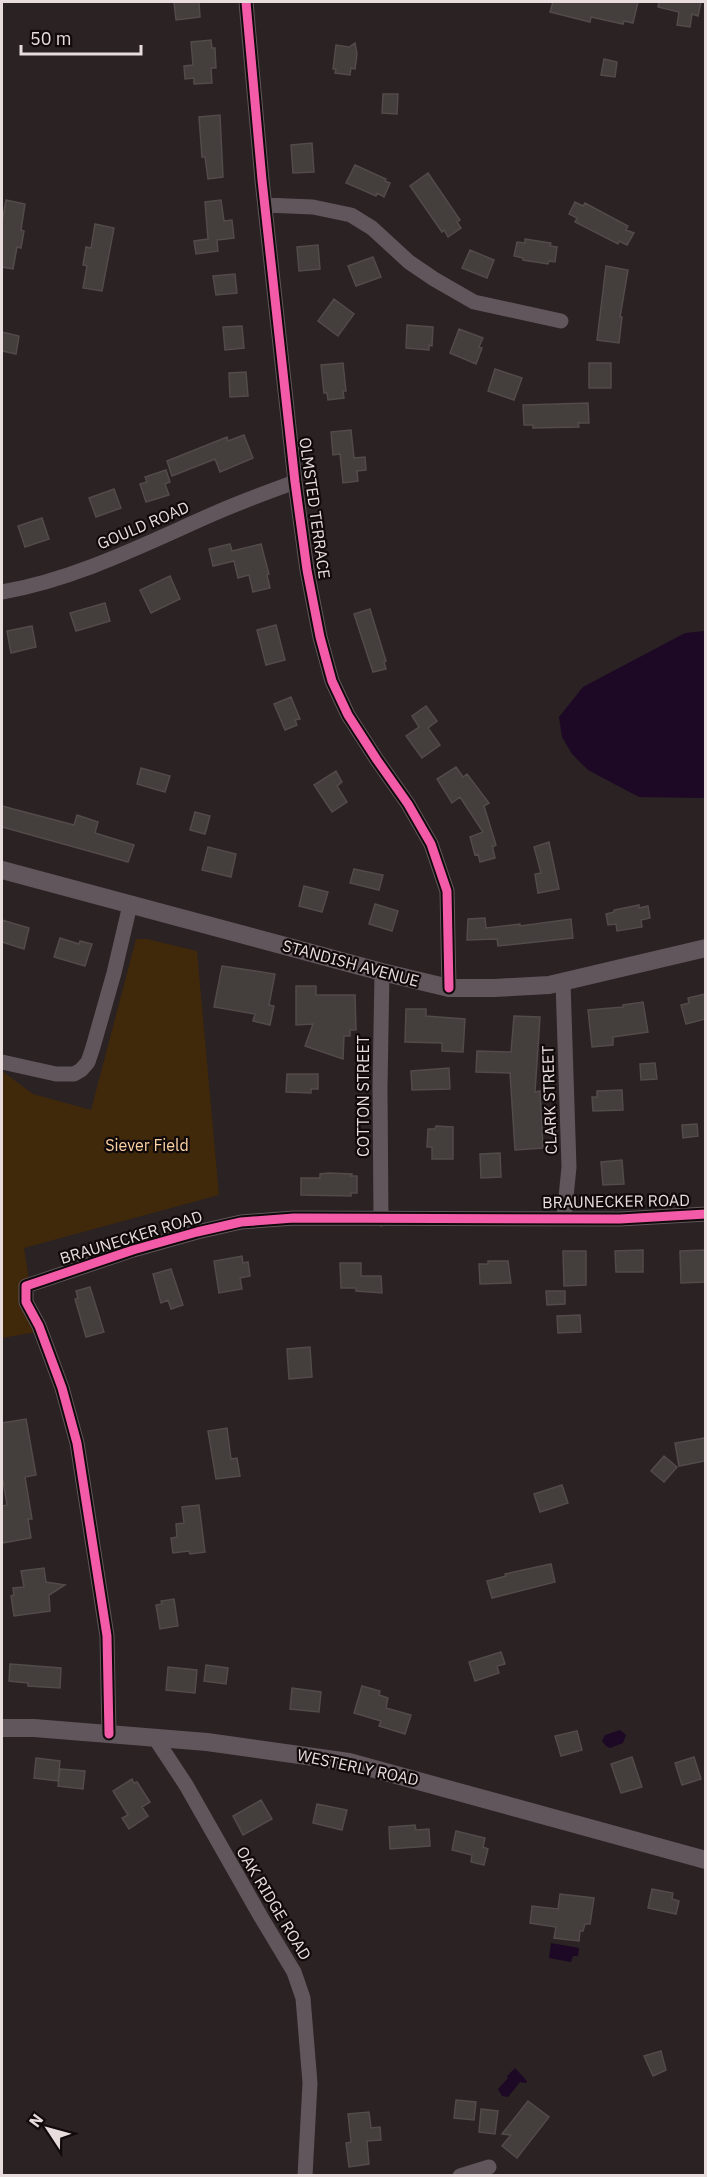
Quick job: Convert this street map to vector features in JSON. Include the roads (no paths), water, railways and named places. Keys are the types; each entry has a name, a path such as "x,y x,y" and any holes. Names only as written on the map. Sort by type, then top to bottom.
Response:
{"street":[{"name":"OLMSTED TERRACE","path":"246,2 265,206 295,482 307,570 320,637 332,681 348,715 408,804 431,844 447,891 449,988"},
{"path":"265,206 313,207 351,215 372,228 409,262 474,302 561,321"},
{"name":"GOULD ROAD","path":"2,592 72,573 137,549 216,512 295,482"},
{"name":"STANDISH AVENUE","path":"2,870 449,988 549,985 705,948"},
{"path":"2,1062 56,1074 74,1074 81,1070 87,1062 96,1037 130,905"},
{"name":"COTTON STREET","path":"381,1219 382,972"},
{"name":"CLARK STREET","path":"563,982 569,1167 564,1217"},
{"name":"BRAUNECKER ROAD","path":"109,1734 107,1636 77,1443 62,1388 39,1326 26,1302 26,1286 133,1250 241,1222 294,1218 564,1217 620,1219 705,1214"},
{"name":"WESTERLY ROAD","path":"2,1728 34,1728 155,1738 282,1751 349,1762 705,1860"},
{"name":"OAK RIDGE ROAD","path":"155,1738 186,1785 294,1972 303,1998 310,2083 305,2175"},
{"path":"460,2175 489,2167"}],"park label":[{"name":"Siever Field","path":"147,1145"}]}
